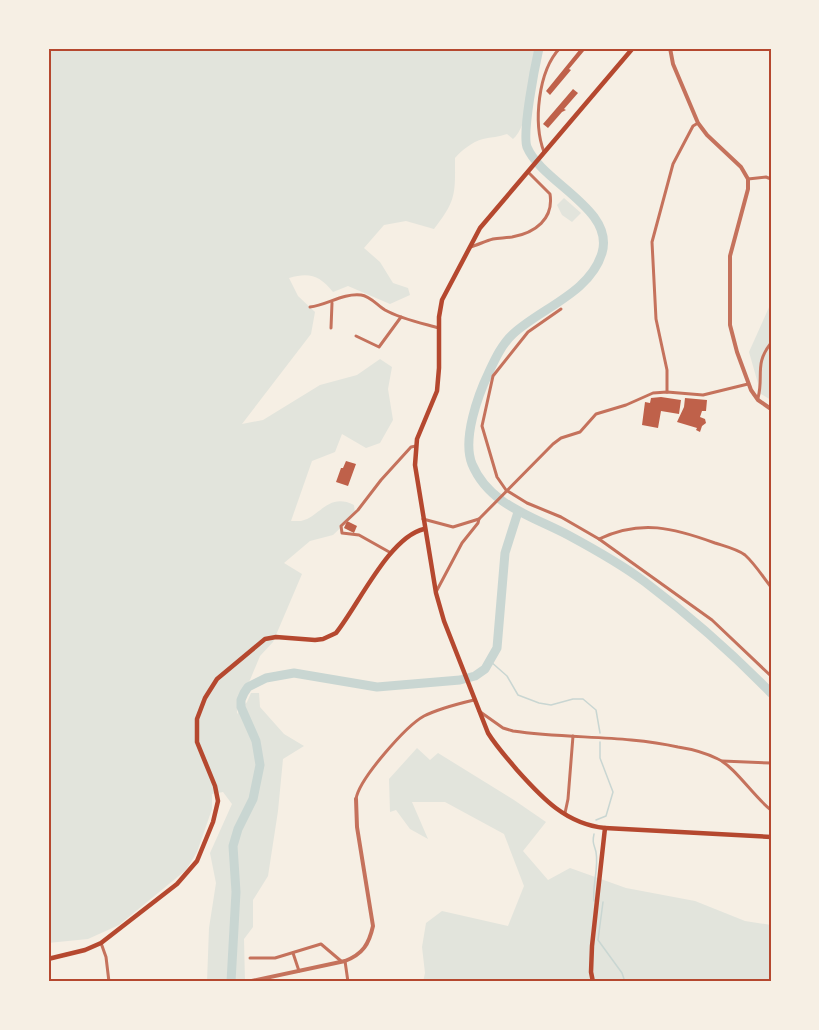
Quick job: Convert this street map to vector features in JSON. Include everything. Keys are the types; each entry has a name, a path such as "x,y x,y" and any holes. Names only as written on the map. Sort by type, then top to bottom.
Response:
{"main road":[{"path":"633,48 480,228 442,300 437,392 416,446 415,465 424,529 436,593 477,709 495,744 548,803 580,823 605,828 771,837"},
{"path":"48,959 85,950 102,943 184,877 201,853 218,801 215,786 197,742 196,727 200,710 212,686 232,664 265,639 276,636 315,640 336,633 391,553 416,532 424,529"},
{"path":"593,982 592,946 605,828"}],"street":[{"path":"543,153 537,118 540,96 554,54 560,48"},
{"path":"670,48 673,64 698,123 707,135 741,167 748,179 748,189 730,256 730,325 748,384 758,400 771,409"},
{"path":"667,392 667,369 656,319 652,242 673,164 693,126 698,123"},
{"path":"469,247 493,239 520,235 537,226 549,215 550,194 530,170"},
{"path":"748,179 766,177 771,179"},
{"path":"310,307 340,298 362,295 401,317 439,328"},
{"path":"331,328 332,302"},
{"path":"561,309 528,332 493,376 482,426 498,477 506,490 527,503 561,517 599,538 707,616 771,676"},
{"path":"356,336 379,347 401,317"},
{"path":"758,400 760,360 771,343"},
{"path":"423,519 427,518 449,527 457,527 479,519 554,444 561,438 578,433 596,414 621,407 653,393 703,395 748,384"},
{"path":"391,553 359,535 342,533 341,526 358,510 411,447 416,446"},
{"path":"436,593 462,543 479,519"},
{"path":"599,538 614,531 633,528 682,531 742,553 771,587"},
{"path":"247,982 343,961 364,950 373,926 357,827 356,799 361,784 410,725 442,708 473,698"},
{"path":"477,709 507,730 652,741 689,749 722,761 771,763"},
{"path":"565,815 573,736"},
{"path":"722,761 771,810"},
{"path":"102,943 109,982"},
{"path":"250,958 275,958 321,944 343,961 348,982"},
{"path":"293,953 298,970"}],"shaded area":[{"path":"48,48 539,48 527,110 519,133 513,139 507,134 475,142 455,158 455,180 451,203 434,229 406,221 384,225 364,248 380,262 393,283 408,288 410,295 390,304 348,286 333,292 324,282 314,277 303,275 289,278 298,296 315,312 311,334 242,424 263,420 320,385 357,375 380,359 392,367 388,389 393,420 380,443 366,448 342,434 335,452 312,461 291,521 308,519 337,501 354,505 355,514 333,535 310,541 284,563 302,574 273,642 260,656 250,680 238,698 237,714 251,693 259,693 260,707 284,734 304,746 283,759 268,876 253,900 253,927 244,939 245,982 207,982 209,928 216,883 210,853 232,804 223,792 212,794 212,809 197,852 186,870 119,925 88,939 48,943"},
{"path":"564,198 581,213 572,222 562,215 557,205"},
{"path":"770,305 771,400 761,394 749,352"},
{"path":"417,748 430,760 438,753 546,822 523,851 548,880 570,868 626,888 695,901 745,921 771,925 771,982 423,982 425,973 422,947 426,923 442,911 508,926 524,886 504,834 445,802 412,802 428,839 410,829 396,810 390,812 389,779"}],"building":[{"path":"580,49 584,51 550,95 546,91"},
{"path":"573,89 578,93 564,109 566,110 548,128 543,124"},
{"path":"651,398 681,400 679,414 661,411 658,428 642,425 645,402 650,403"},
{"path":"685,398 707,400 706,411 702,411 700,417 705,419 706,423 700,432 696,430 697,428 677,422 684,407"},
{"path":"346,461 356,464 348,486 336,482"},
{"path":"347,521 357,526 354,533 344,528"}],"waterway":[{"path":"539,48 528,114 527,147 547,173 575,197 598,223 603,237 602,253 587,279 564,299 524,325 505,342 476,405 469,442 472,464 489,490 513,508 597,551 645,582 710,635 771,693"},
{"path":"231,982 236,892 233,846 238,829 253,799 260,765 256,741 241,707 244,693 248,687 266,678 294,673 377,687 460,680 475,676 485,669 497,648 505,553 518,512"},
{"path":"490,661 507,676 518,695 551,705 573,699 583,699 596,710 600,733"},
{"path":"596,820 606,816 613,792 600,758 600,742"},
{"path":"594,834 593,842 597,858 594,901"},
{"path":"603,902 598,940 622,973 625,982"}]}
